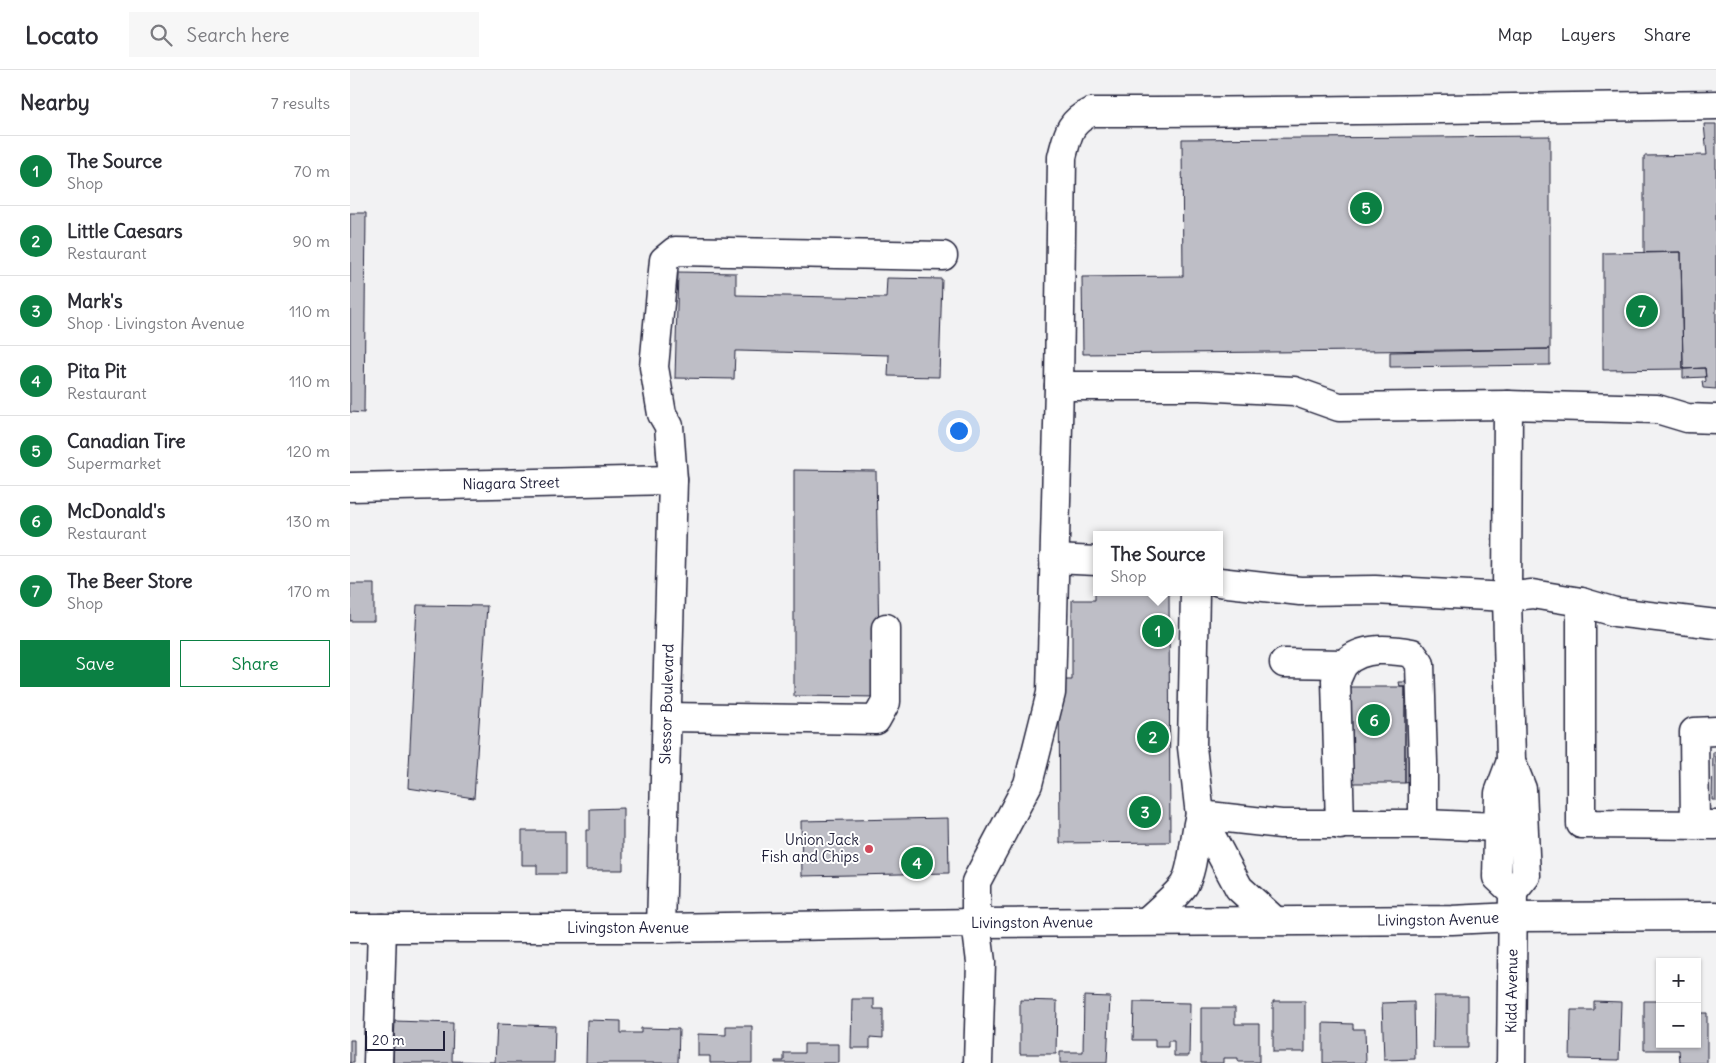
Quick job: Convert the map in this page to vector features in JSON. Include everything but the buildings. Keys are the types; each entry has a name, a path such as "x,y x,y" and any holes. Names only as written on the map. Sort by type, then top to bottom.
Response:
{"main road":[{"path":"978,1063 981,962 976,923 976,882 1028,784 1051,693 1059,386 1062,157 1069,131 1080,117 1091,112 1287,112 1716,105"},
{"name":"Slessor Boulevard","path":"661,928 673,480 668,426 662,414 654,367 664,260 675,251 943,256"},
{"path":"1059,386 1200,386 1294,391 1339,407 1508,405 1657,409 1687,418 1716,419"},
{"path":"1508,405 1507,597 1511,761 1522,789 1526,876 1513,904"},
{"name":"Niagara Street","path":"350,487 673,480"},
{"path":"1054,559 1093,561"},
{"path":"1223,582 1300,591 1375,590 1507,597 1532,594 1581,602 1615,612 1716,624"},
{"path":"1147,921 1184,884 1192,861 1200,815 1192,747 1195,596"},
{"path":"1581,602 1581,824 1705,825 1694,732 1716,732"},
{"path":"667,717 876,720 886,702 886,628"},
{"path":"1340,825 1336,680 1344,664 1361,653 1382,650 1412,653 1420,664 1423,824"},
{"path":"1284,663 1344,664"},
{"path":"1511,761 1499,793 1498,877 1513,904"},
{"path":"1200,815 1281,824 1423,824 1498,827"},
{"path":"1200,815 1238,888 1274,920"},
{"name":"Livingston Avenue","path":"350,928 661,928 1147,921 1452,920 1513,904 1716,916"},
{"name":"Kidd Avenue","path":"1511,1063 1513,904"},
{"path":"378,1063 382,928"}],"place":[{"name":"Canadian Tire","path":"1366,208"},
{"name":"The Beer Store","path":"1642,311"},
{"name":"The Source","path":"1158,631"},
{"name":"McDonald's","path":"1374,720"},
{"name":"Little Caesars","path":"1153,737"},
{"name":"Mark's","path":"1145,812"},
{"name":"Union Jack Fish and Chips","path":"869,849"},
{"name":"Pita Pit","path":"917,863"}]}
